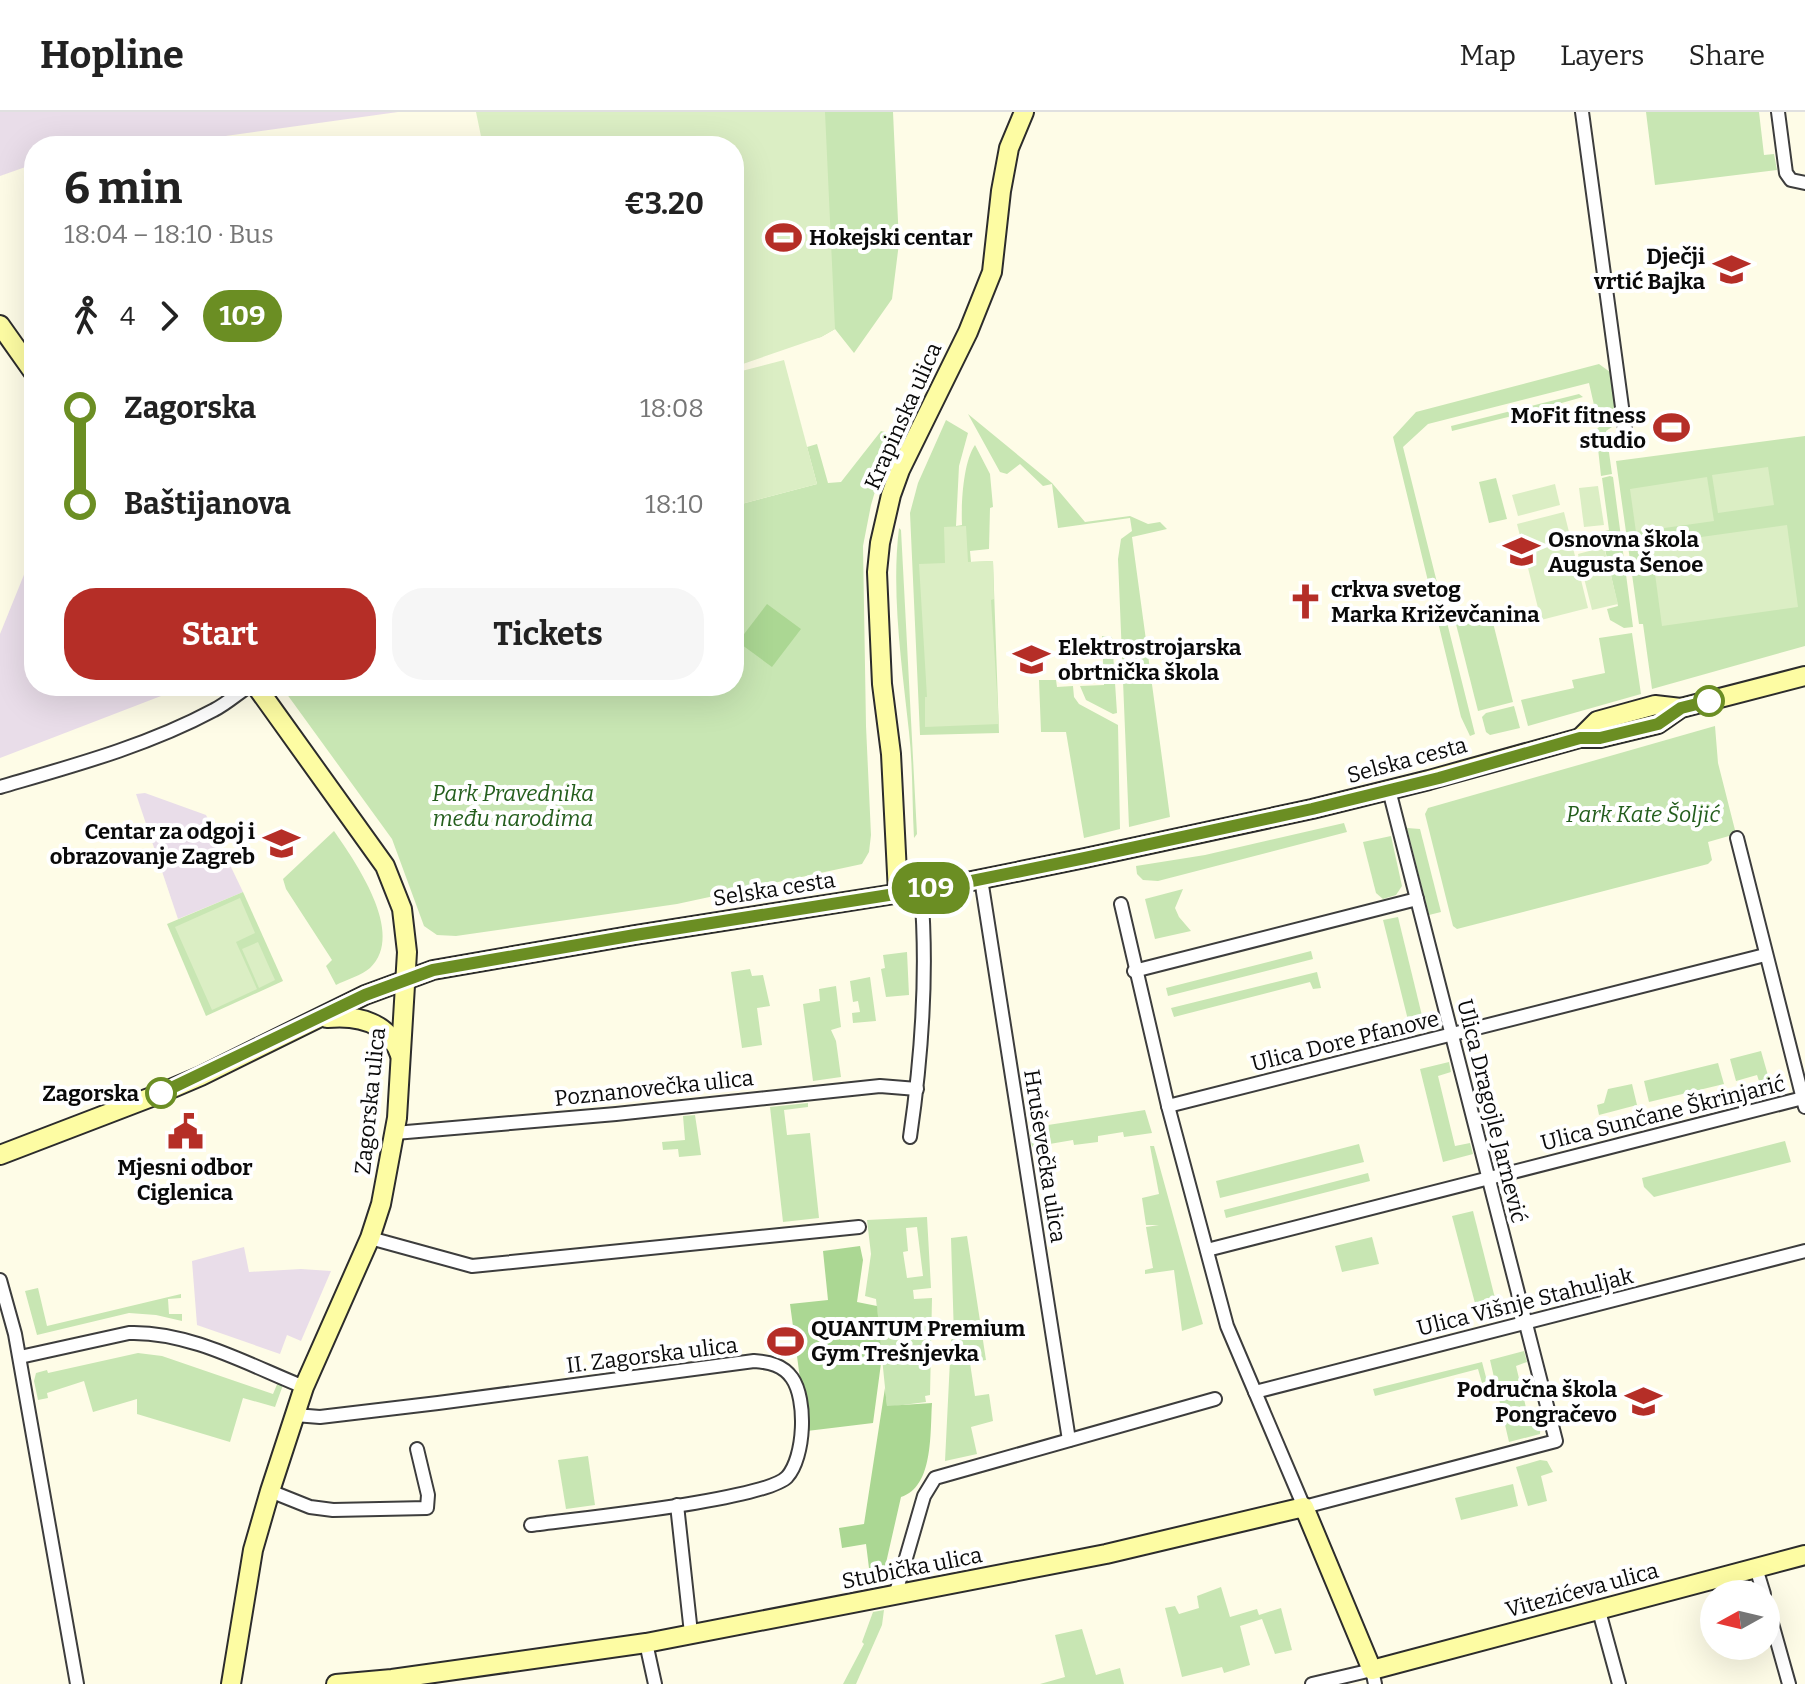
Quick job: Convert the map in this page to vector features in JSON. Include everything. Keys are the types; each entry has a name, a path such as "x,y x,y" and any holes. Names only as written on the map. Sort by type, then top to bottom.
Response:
{"street":[{"name":"Krapinska ulica","path":"898,893 891,754 882,684 877,572 880,543 900,470 968,332 992,272 1007,163 1024,112"},
{"path":"1582,112 1627,444"},
{"path":"1778,112 1786,173 1791,180 1805,183"},
{"path":"0,325 24,359"},
{"name":"Selska cesta","path":"0,1155 201,1076 313,1020 433,970 921,890 1180,838 1389,790 1580,738 1600,738 1658,724 1681,708 1805,676"},
{"path":"0,787 154,737 216,709 235,696"},
{"name":"Zagorska ulica","path":"231,1684 253,1550 270,1491 304,1387 370,1238 381,1204 395,1133 406,979 405,927 390,877 379,857 263,696"},
{"name":"Ulica Dragojle Jarnević","path":"1304,1507 1556,1441 1389,790"},
{"path":"1737,838 1804,1102"},
{"name":"Hruševečka ulica","path":"981,879 1069,1440"},
{"path":"910,1137 924,1015 921,890"},
{"path":"1134,971 1417,899"},
{"path":"1121,904 1134,971 1227,1326 1374,1677 1312,1684"},
{"name":"Ulica Dore Pfanove","path":"1168,1106 1765,955"},
{"path":"313,1020 348,1017 372,1022 394,1040 401,1061"},
{"name":"Poznanovečka ulica","path":"395,1133 616,1114 880,1086 917,1089"},
{"name":"Ulica Sunčane Škrinjarić","path":"1207,1250 1804,1102"},
{"path":"370,1238 472,1266 859,1227"},
{"name":"Ulica Višnje Stahuljak","path":"1255,1392 1805,1251"},
{"path":"0,1280 20,1357 77,1684"},
{"path":"20,1357 129,1333 145,1333 183,1339 304,1387"},
{"name":"II. Zagorska ulica","path":"295,1415 320,1417 423,1405 754,1361 769,1362 786,1371 793,1379 798,1393 801,1434 797,1459 787,1477 761,1490 531,1525"},
{"path":"895,1596 907,1547 929,1485 935,1478 1215,1399"},
{"path":"270,1491 310,1507 333,1510 427,1508 428,1495 417,1449"},
{"path":"677,1505 691,1633"},
{"name":"Stubička ulica","path":"336,1684 646,1643 1106,1554 1304,1507"},
{"name":"Vitezićeva ulica","path":"1374,1677 1805,1555"},
{"path":"1756,1568 1760,1580"},
{"path":"1599,1611 1619,1684"},
{"path":"646,1643 655,1684"},
{"path":"1780,1652 1789,1684"}],"shaded area":[{"path":"0,112 398,112 226,136 24,136 24,168 0,176"},
{"path":"24,575 24,696 161,696 0,758 0,634"},
{"path":"145,793 206,815 243,892 178,919 136,794"},
{"path":"244,1247 249,1272 331,1271 301,1341 287,1335 280,1354 197,1325 192,1261"}],"green space":[{"name":"Hokejski centar","path":"476,112 825,112 835,329 821,337 744,364 744,136 481,136"},
{"name":"Hokejski centar","path":"514,112 893,112 899,243 892,299 854,353 835,329 821,337 780,347 744,363 744,136 669,136"},
{"path":"1646,112 1759,112 1764,155 1774,154 1777,170 1655,185"},
{"path":"784,360 817,484 744,503 744,370"},
{"path":"1599,364 1610,372 1618,423 1606,431 1612,474 1601,476 1596,430 1599,427 1589,383 1428,424 1403,447 1475,734 1470,736 1461,717 1393,437 1416,412"},
{"path":"1579,394 1583,397 1558,404 1559,410 1514,421 1512,416 1452,431 1451,426"},
{"path":"968,414 1052,483 1085,522 1130,516 1148,524 1160,522 1167,529 1132,537 1170,817 1129,827 1118,559 1121,539 1132,531 1130,518 1058,528 1052,484 1043,486 1020,464 1007,474 1000,472"},
{"path":"946,420 968,433 959,466 956,526 962,525 965,473 975,445 990,474 993,507 990,508 989,549 970,551 971,562 993,561 999,733 920,735 910,513 918,483"},
{"name":"Park Pravednika među narodima","path":"881,431 897,435 882,468 863,546 871,835 869,852 862,864 677,904 456,936 437,935 424,926 392,839 288,696 744,696 744,503 817,484 807,447 817,444 828,483 841,482"},
{"path":"1805,436 1805,646 1652,689 1643,624 1639,624 1616,461"},
{"path":"1768,467 1774,505 1718,513 1712,475"},
{"path":"1613,477 1633,627 1624,628 1610,620 1607,609 1618,606 1601,532 1609,530 1602,478"},
{"path":"1707,477 1714,521 1636,532 1630,489"},
{"path":"1496,478 1507,519 1489,523 1479,482"},
{"path":"1555,484 1560,505 1518,516 1512,495"},
{"path":"1598,486 1604,525 1584,527 1579,488"},
{"path":"1564,512 1588,608 1541,620 1517,524"},
{"path":"1787,525 1798,607 1662,626 1651,544"},
{"path":"966,526 968,562 993,561 994,599 991,600 999,724 925,727 927,697 919,564 945,563 944,527"},
{"path":"899,528 917,834 914,838 910,745 897,604"},
{"path":"1604,547 1618,604 1592,610 1578,554"},
{"path":"767,604 801,629 772,667 744,646 744,634"},
{"path":"1490,611 1513,702 1478,711 1455,620"},
{"path":"1632,633 1641,694 1528,726 1521,700 1574,688 1572,680 1605,673 1599,638"},
{"path":"1102,636 1112,637 1117,713 1113,714 1086,700 1080,686 1104,685"},
{"path":"1039,680 1056,680 1057,687 1073,686 1074,697 1079,704 1118,725 1120,829 1084,838 1066,732 1041,732"},
{"path":"1514,706 1520,728 1490,735 1486,732 1482,717 1486,713"},
{"name":"Park Kate Šoljić","path":"1715,726 1718,763 1736,834 1708,842 1712,860 1708,864 1457,929 1453,926 1425,814 1428,808"},
{"path":"1344,823 1347,832 1158,881 1143,880 1137,874 1136,866 1205,855"},
{"path":"1407,828 1420,829 1441,912 1429,915"},
{"path":"334,831 364,878 380,917 383,936 380,954 370,968 336,985 326,966 332,960 286,889 283,879"},
{"path":"1391,836 1402,886 1396,895 1383,899 1376,893 1363,842"},
{"path":"1183,889 1175,908 1191,931 1155,939 1145,899"},
{"path":"243,892 283,981 206,1016 167,924"},
{"path":"240,898 255,933 236,942 257,989 212,1010 175,927"},
{"path":"1398,917 1425,1028 1411,1032 1383,920"},
{"path":"258,942 275,980 259,988 242,949"},
{"path":"1311,951 1313,959 1168,996 1166,988"},
{"path":"907,952 909,995 886,997 881,969 885,968 883,955"},
{"path":"750,969 752,976 763,975 770,1006 757,1008 762,1045 742,1048 731,972"},
{"path":"1317,972 1321,988 1313,989 1310,982 1174,1017 1171,1008"},
{"path":"870,977 876,1021 853,1023 852,1013 860,1012 858,1001 853,1002 850,981"},
{"path":"836,986 841,1027 831,1030 836,1041 841,1077 813,1081 803,1004 820,1001 819,989"},
{"path":"1761,1051 1769,1079 1759,1081 1757,1075 1736,1081 1730,1059"},
{"path":"1449,1062 1451,1072 1438,1076 1455,1146 1470,1143 1473,1154 1443,1162 1420,1069"},
{"path":"1718,1063 1724,1084 1649,1102 1644,1081"},
{"path":"1632,1084 1637,1105 1599,1115 1597,1105 1604,1103 1608,1089"},
{"path":"808,1103 808,1107 784,1110 787,1135 810,1133 819,1218 783,1222 770,1107"},
{"path":"1145,1110 1152,1133 1124,1137 1123,1132 1098,1136 1098,1142 1074,1145 1073,1140 1032,1147 1030,1135 1048,1132 1048,1125"},
{"path":"695,1115 701,1155 679,1157 678,1149 663,1150 662,1142 685,1140 683,1116"},
{"path":"1785,1141 1791,1162 1654,1197 1644,1187 1642,1178"},
{"path":"1359,1144 1364,1162 1220,1198 1216,1181"},
{"path":"1150,1146 1154,1146 1203,1324 1182,1331 1174,1270 1145,1274 1145,1270 1153,1268 1146,1227 1159,1225 1146,1225 1142,1198 1159,1194"},
{"path":"1368,1173 1370,1181 1226,1218 1224,1210"},
{"path":"1473,1211 1496,1302 1476,1307 1452,1216"},
{"path":"927,1217 931,1288 913,1290 914,1299 932,1298 930,1395 925,1396 926,1402 887,1407 876,1299 865,1296 871,1254 867,1220","holes":["917,1227 923,1276 907,1278 903,1252 908,1251 906,1228"]},
{"path":"967,1236 986,1360 970,1363 975,1396 989,1394 993,1421 971,1427 977,1454 945,1461 951,1340 954,1337 951,1238"},
{"path":"1372,1237 1379,1264 1342,1272 1335,1246"},
{"path":"860,1246 863,1260 857,1302 877,1306 882,1356 873,1423 807,1431 790,1304 828,1300 823,1251"},
{"path":"38,1288 47,1326 181,1294 181,1298 168,1299 169,1314 182,1314 182,1321 129,1313 37,1335 25,1291"},
{"path":"1524,1351 1527,1362 1516,1366 1529,1420 1541,1417 1540,1434 1509,1442 1490,1360"},
{"path":"138,1353 162,1356 273,1394 278,1382 283,1385 275,1407 243,1398 230,1442 137,1414 137,1399 93,1412 84,1381 47,1393 48,1398 38,1400 34,1381 36,1373"},
{"path":"1482,1362 1487,1381 1482,1383 1478,1369 1375,1396 1373,1389"},
{"path":"885,1388 887,1406 932,1403 925,1470 912,1491 901,1497 881,1585 871,1584 866,1544 842,1548 839,1528 864,1524"},
{"path":"588,1456 595,1505 566,1509 558,1460"},
{"path":"1547,1461 1553,1472 1541,1476 1547,1501 1528,1506 1516,1467"},
{"path":"1513,1484 1518,1506 1461,1520 1455,1498"},
{"path":"1221,1587 1230,1617 1257,1609 1259,1615 1281,1608 1292,1650 1275,1654 1262,1619 1240,1626 1250,1665 1224,1673 1222,1667 1182,1677 1165,1608 1175,1606 1179,1614 1199,1608 1197,1596"},
{"path":"884,1610 882,1625 856,1684 843,1684 864,1644 862,1642 873,1612"},
{"path":"1082,1629 1096,1675 1120,1668 1124,1684 1040,1684 1065,1677 1055,1635"}],"bus line":[{"name":"109","path":"161,1093 365,995 433,970 952,885 1107,854 1439,778 1580,738 1600,738 1658,724 1681,708 1709,701"}],"place":[{"name":"Hokejski centar","path":"783,237"},
{"name":"Dječji vrtić Bajka","path":"1731,269"},
{"name":"MoFit fitness studio","path":"1672,428"},
{"name":"Osnovna škola Augusta Šenoe","path":"1522,552"},
{"name":"crkva svetog Marka Križevčanina","path":"1305,602"},
{"name":"Elektrostrojarska obrtnička škola","path":"1032,660"},
{"name":"Centar za odgoj i obrazovanje Zagreb","path":"281,844"},
{"name":"Zagorska","path":"161,1093"},
{"name":"Mjesni odbor Ciglenica","path":"185,1131"},
{"name":"QUANTUM Premium Gym Trešnjevka","path":"785,1341"},
{"name":"Područna škola Pongračevo","path":"1643,1402"}]}
